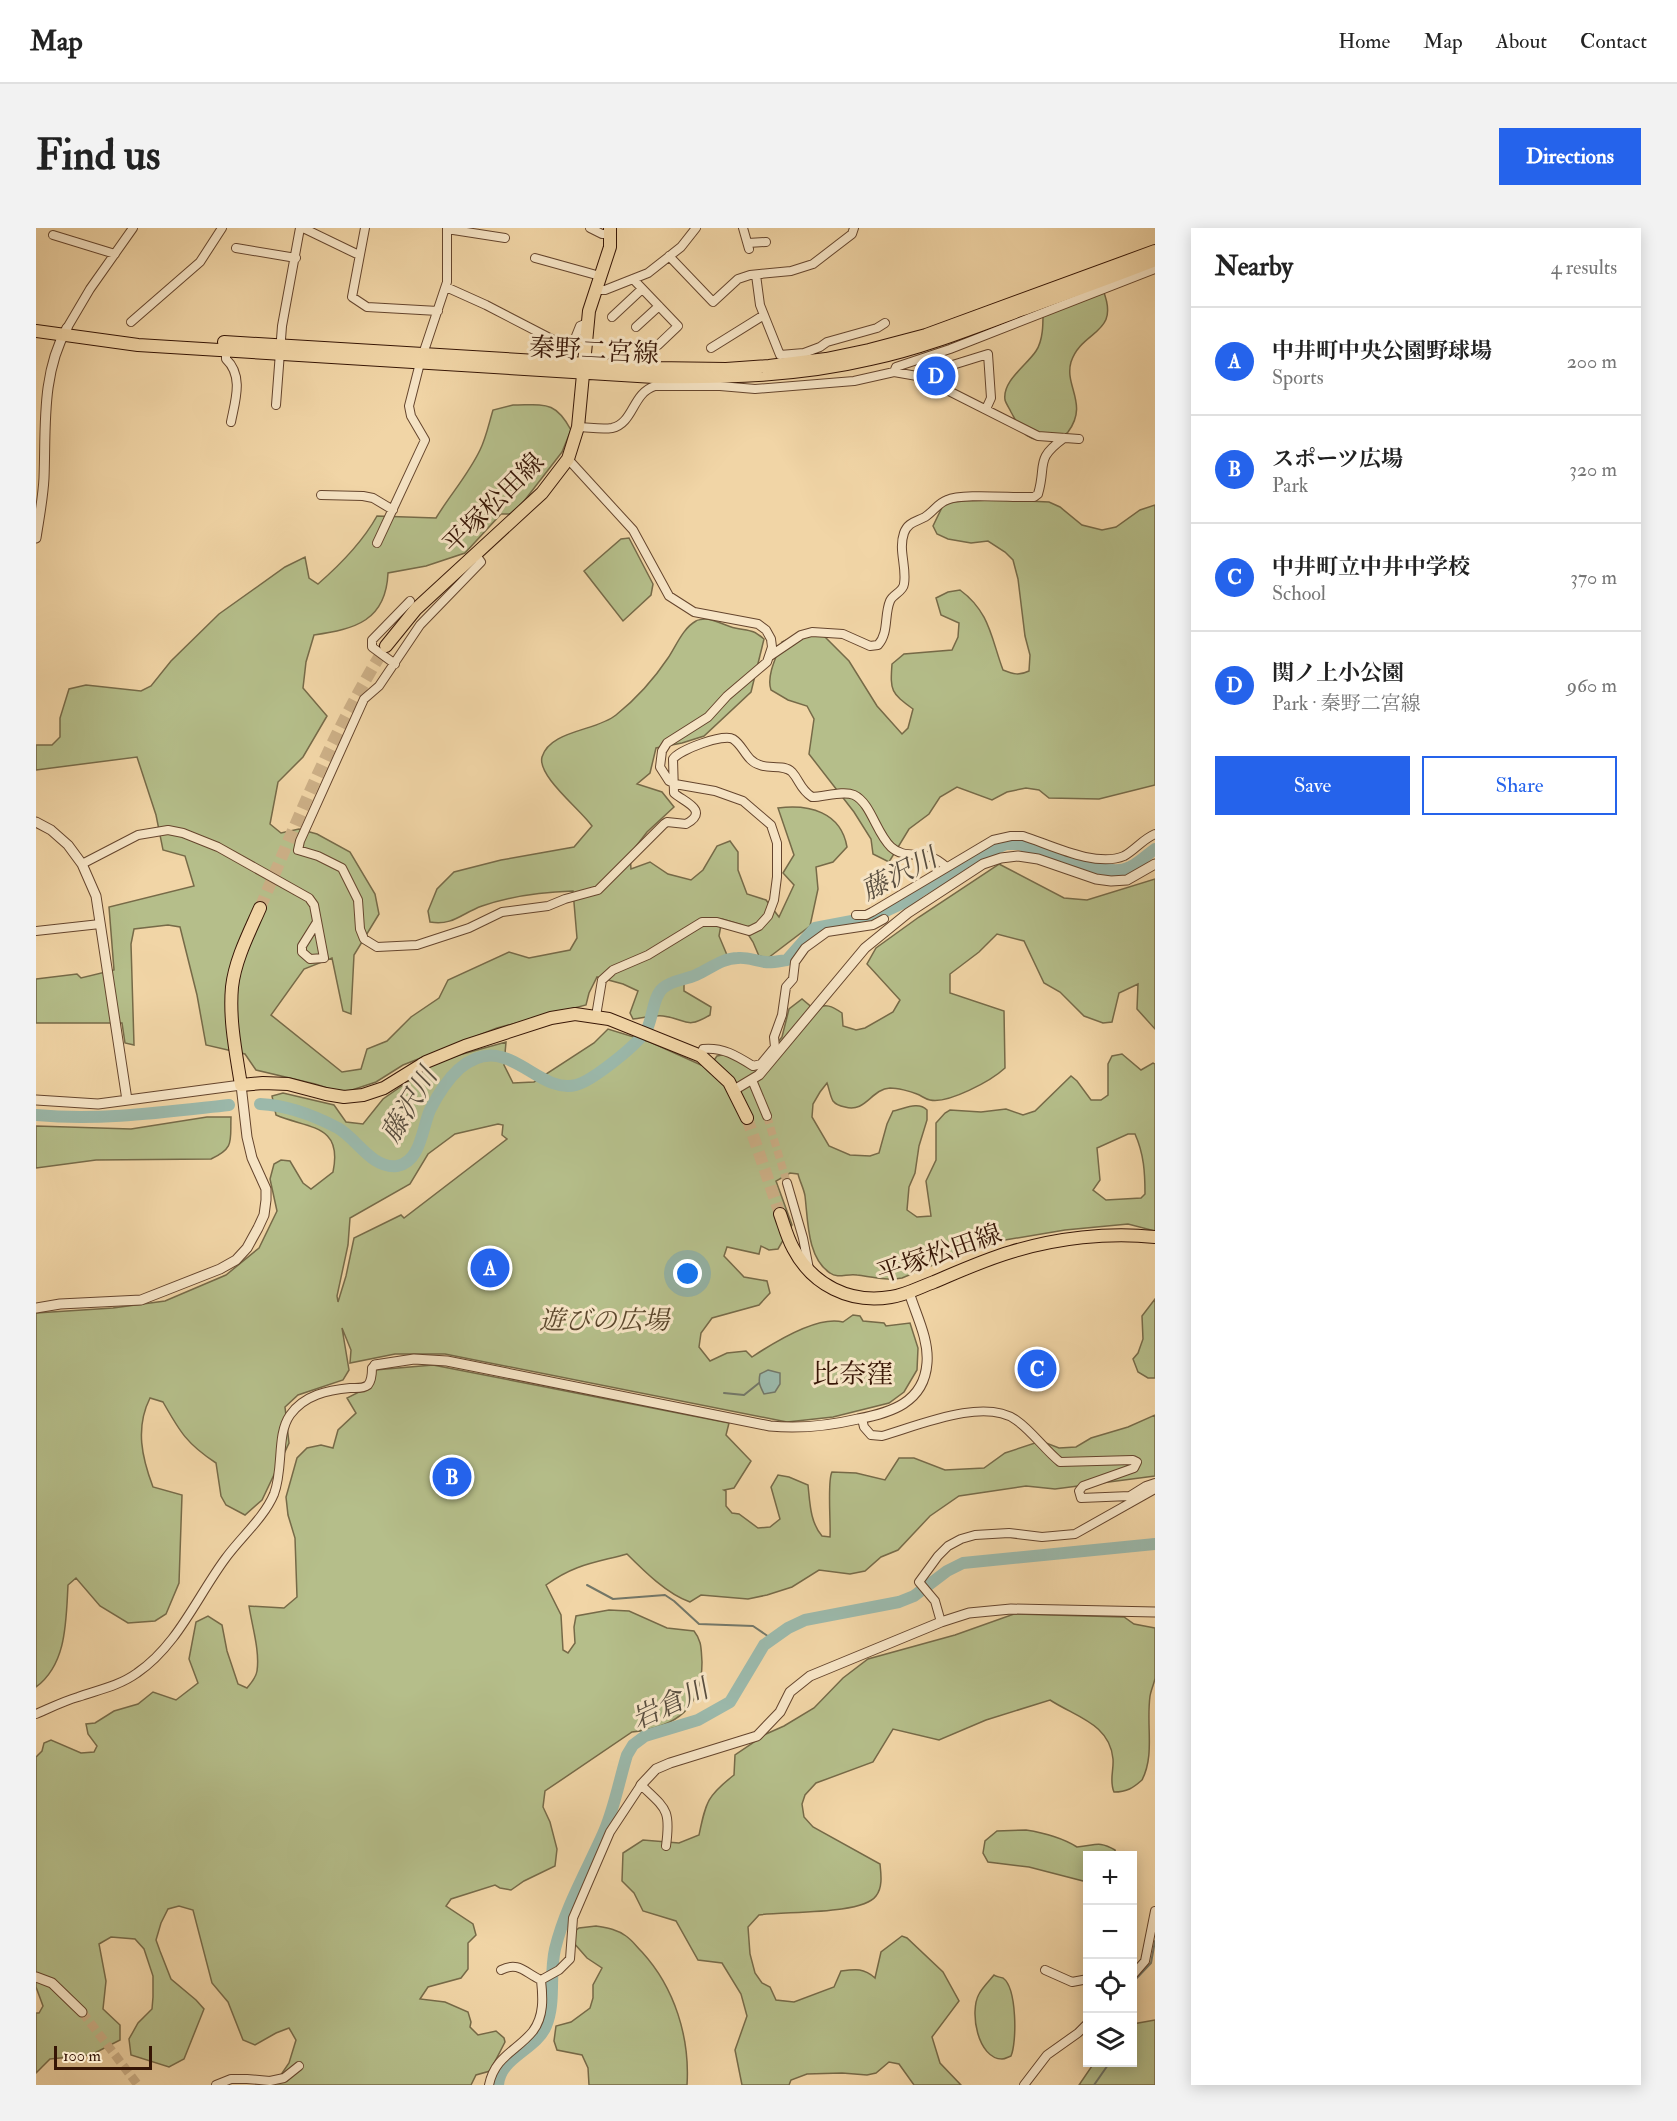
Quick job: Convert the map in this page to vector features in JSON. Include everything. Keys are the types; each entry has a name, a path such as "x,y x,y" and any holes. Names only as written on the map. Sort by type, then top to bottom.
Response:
{"main road":[{"name":"平塚松田線","path":"386,646 417,609 542,493 568,459 578,427 587,323 595,290 610,247 610,231"},
{"path":"1136,268 1155,251"},
{"path":"1136,268 1155,261"},
{"name":"秦野二宮線","path":"36,331 141,337 281,350 727,378 771,375 839,365 928,344 1136,268"},
{"name":"秦野二宮線","path":"36,322 65,332 138,345 226,351 281,350"},
{"path":"260,908 238,960 232,987 232,1024 241,1085 288,1084 344,1097 363,1095 384,1088 426,1062 465,1046 551,1018 575,1014 596,1016 628,1026 701,1056 729,1082 747,1118"},
{"name":"平塚松田線","path":"780,1214 792,1246 815,1278 852,1297 872,1299 909,1292 986,1260 1046,1243 1109,1236 1155,1237"}],"street":[{"path":"36,538 44,481 45,407 49,380 65,332 133,228"},
{"path":"131,322 200,262 222,228"},
{"path":"276,405 282,326 302,228 359,255"},
{"path":"365,228 352,297 367,307 438,311"},
{"path":"590,228 602,234 610,231"},
{"path":"595,290 605,290 648,273 681,247 696,228"},
{"path":"743,228 748,246 766,242"},
{"path":"669,256 713,302 738,279 790,271 813,264 852,234 854,228"},
{"path":"377,543 425,440 411,416 409,406 446,287 447,229 505,238"},
{"path":"53,234 115,254"},
{"path":"236,248 296,258"},
{"path":"535,258 600,276"},
{"path":"894,372 896,367 950,349 1136,268 1155,269"},
{"path":"756,275 756,291 780,356 804,353 827,342 877,328 885,323"},
{"path":"633,279 678,326 658,345"},
{"path":"446,287 571,349 575,347 580,326 587,323"},
{"path":"612,317 642,289"},
{"path":"636,327 659,306"},
{"path":"711,348 764,315"},
{"path":"226,351 226,359 232,364 238,384 231,422"},
{"path":"917,376 988,354 991,398 986,409"},
{"path":"578,427 611,428 621,424 646,388 655,386 755,389 854,381 894,372 917,376 1038,436 1079,439"},
{"path":"770,656 801,635 812,632 843,634 870,646 878,645 884,633 891,598 902,589 905,582 901,548 909,524 925,517 949,498 1034,497 1038,494 1042,463 1047,452 1064,438"},
{"path":"568,459 633,530 669,596 694,612 758,624 766,630 771,639 770,656 767,662 727,696 708,717 667,743 662,751 660,767 669,781 675,784 729,795 743,801 767,820 776,836 777,843 777,877 774,900 768,916 755,929 742,930 717,922 702,922 648,955 613,970 602,980 596,1016"},
{"path":"321,495 373,498 393,510"},
{"path":"476,555 481,562 420,625 379,686 364,699 300,841 298,850 318,856 342,868 358,900 360,929 364,939 377,947 417,945 469,928 502,912 548,906 565,898 598,890 664,824 672,822 686,824 694,818 695,812 691,803 674,793 673,759 675,755 721,737 731,738 756,764 787,769 804,791 812,797 846,793 855,795 867,808 882,838 892,849 904,854 930,856 946,867"},
{"path":"395,664 372,647 372,640 410,601"},
{"path":"36,822 51,830 68,845 82,864 96,896 128,1100"},
{"path":"82,864 138,835 168,830 183,833 218,847 252,868 302,892 314,905 324,958 310,959 304,956 302,946 317,922"},
{"path":"856,915 866,915 993,840 1023,836 1094,859 1112,860 1128,854 1155,834"},
{"path":"734,1090 759,1075 865,948 908,913 983,864 1001,858 1018,856 1038,859 1096,879 1111,881 1127,880 1155,864"},
{"path":"881,906 886,929"},
{"path":"701,1056 703,1049 713,1048 729,1052 753,1066 761,1064 775,1047 774,1037 782,1015 786,987 793,979 795,962 805,948 827,932 873,925 884,919"},
{"path":"36,931 100,924"},
{"path":"752,1080 767,1116"},
{"path":"36,1100 98,1104 241,1085 247,1137 252,1158 266,1189 266,1200 264,1215 247,1248 236,1260 220,1269 141,1300 60,1304 36,1308"},
{"path":"787,1183 803,1238 809,1270"},
{"path":"36,1714 76,1697 115,1685 136,1674 157,1657 172,1639 220,1564 264,1512 274,1494 280,1473 282,1431 291,1413 304,1401 318,1394 361,1388 368,1384 375,1365 414,1359 447,1361 770,1426 811,1427 884,1414 909,1401 917,1392 924,1379 927,1348 909,1292"},
{"path":"862,1419 867,1431 876,1437 963,1412 989,1410 1015,1419 1060,1462 1132,1460 1137,1462 1134,1468 1083,1486 1079,1491 1081,1498 1130,1496 1146,1486 1155,1484"},
{"path":"941,1622 935,1601 919,1582 948,1546 975,1535 1009,1533 1042,1538 1075,1534 1155,1489"},
{"path":"541,1980 559,1970 570,1959 573,1918 610,1832 641,1785 656,1769 670,1763 757,1736 780,1712 790,1692 810,1676 941,1622 969,1614 1011,1608 1155,1612"},
{"path":"641,1785 666,1809 669,1824 666,1846"},
{"path":"1137,1970 1145,1961 1155,1911"},
{"path":"501,1970 511,1965 520,1967 527,1974 541,1980"},
{"path":"1045,1970 1072,1982 1083,1980"},
{"path":"36,1977 52,1983 82,2012"},
{"path":"489,2085 494,2069 501,2059 533,2030 542,2012 541,1980"},
{"path":"1024,2085 1047,2055 1083,2028"},
{"path":"216,2085 231,2079 270,2081 284,2078 299,2066"}],"green space":[{"path":"1103,290 1107,305 1104,324 1076,351 1071,362 1070,371 1076,404 1074,422 1063,437 1041,440 1030,437 1023,432 1017,422 1006,402 1005,393 1011,380 1039,346 1043,306"},
{"path":"513,405 548,406 560,413 571,430 562,452 514,514 501,514 465,553 426,566 388,573 386,589 381,602 366,620 343,630 314,635 306,662 303,688 327,716 303,757 278,782 270,824 281,833 299,829 317,834 350,852 375,894 379,914 354,955 351,1014 343,1011 332,958 304,969 271,1015 342,1072 361,1069 367,1049 387,1041 411,1017 439,998 448,980 509,952 529,958 570,950 577,938 573,891 515,897 482,906 457,918 438,923 430,922 428,911 437,889 454,872 501,860 574,847 592,826 546,774 542,765 542,757 547,748 564,736 598,725 616,715 651,681 687,628 702,619 751,631 764,639 751,692 704,736 656,748 650,773 637,784 662,792 674,807 647,832 630,854 631,869 650,862 668,874 691,880 703,870 717,846 730,841 738,852 738,870 747,894 766,900 779,917 794,885 783,873 794,855 778,808 812,809 831,818 844,835 847,847 833,862 816,867 818,889 810,926 768,958 759,956 742,925 722,919 719,936 727,955 684,983 684,991 711,1007 710,1015 695,1022 690,1023 660,1016 633,1019 630,1013 638,991 597,977 586,1005 497,1028 403,1065 376,1082 343,1093 256,1070 245,1054 206,1045 197,995 180,927 168,925 134,929 131,944 134,1045 125,1043 122,1023 36,1023 36,979 77,974 81,978 114,970 109,907 194,886 185,856 163,850 156,815 137,757 36,770 36,745 52,745 60,737 60,718 69,689 86,685 141,691 151,686 171,661 219,614 285,567 305,557 309,578 318,584 350,553 377,516 436,518 475,459 484,441 493,410"},
{"path":"947,497 1049,502 1060,507 1082,525 1102,530 1116,527 1140,510 1155,505 1155,785 1099,799 1049,798 1039,790 1026,788 1007,792 992,800 957,787 940,797 929,814 909,829 889,862 873,854 871,839 854,812 809,754 814,719 807,706 788,700 771,690 770,678 782,642 810,629 817,629 849,661 877,706 902,734 908,728 913,709 894,691 891,680 892,664 904,654 952,650 958,637 959,623 941,615 936,598 948,592 960,590 978,607 984,617 1003,670 1016,674 1029,671 1030,655 1013,560 988,541 971,543 948,539 937,534 933,526"},
{"path":"629,538 653,584 651,595 623,621 584,571 621,539"},
{"name":"遊びの広場","path":"999,864 1064,898 1087,900 1155,879 1155,1029 1137,1009 1138,984 1119,993 1112,1022 1103,1023 1084,1016 1060,992 1044,983 1024,941 997,934 979,952 950,974 950,993 1004,1011 1005,1068 980,1085 947,1099 930,1100 911,1092 890,1088 883,1089 863,1104 852,1108 840,1106 834,1102 827,1083 813,1104 812,1117 829,1146 850,1155 870,1156 879,1153 893,1111 911,1106 923,1107 927,1110 927,1120 919,1146 915,1173 909,1187 907,1210 917,1217 931,1216 926,1181 936,1160 936,1123 945,1113 950,1110 981,1112 1006,1109 1023,1115 1035,1111 1071,1076 1091,1100 1101,1100 1108,1095 1108,1064 1112,1056 1122,1054 1141,1070 1153,1063 1155,1064 1155,1231 1128,1224 1065,1230 1005,1240 964,1252 902,1278 836,1276 822,1266 817,1258 810,1238 804,1191 798,1174 790,1173 776,1181 792,1225 778,1249 769,1250 761,1246 759,1254 727,1247 724,1256 744,1277 767,1281 770,1293 759,1305 712,1318 701,1333 699,1347 710,1361 727,1353 746,1351 752,1357 808,1326 832,1321 843,1322 853,1315 860,1316 863,1321 884,1323 886,1326 910,1323 918,1348 917,1370 904,1392 889,1403 833,1417 787,1422 445,1354 395,1354 350,1363 351,1350 342,1328 349,1370 343,1380 298,1395 285,1407 289,1443 262,1500 245,1515 226,1505 221,1496 216,1463 185,1437 163,1402 150,1398 145,1409 141,1432 143,1454 149,1476 153,1487 182,1495 179,1583 166,1614 155,1621 128,1623 100,1606 76,1578 68,1585 65,1627 59,1654 54,1666 36,1687 36,1313 113,1308 165,1301 226,1275 259,1248 277,1211 270,1179 274,1164 281,1160 290,1161 303,1183 311,1189 333,1172 335,1156 333,1145 321,1131 276,1115 272,1096 283,1093 334,1105 346,1122 363,1124 383,1099 432,1065 506,1042 504,1065 513,1083 534,1082 594,1043 608,1029 650,1042 701,1065 710,1066 717,1056 727,1054 755,1070 782,1037 789,1009 802,999 814,1009 829,1006 842,1013 843,1026 856,1030 865,1028 893,1012 900,1000 867,964 876,948","holes":["498,1124 503,1125 502,1135 507,1139 404,1218 401,1215 354,1238 338,1302 337,1296 348,1245 350,1218 410,1184 428,1154 455,1134","1128,1134 1135,1134 1142,1156 1145,1194 1141,1198 1106,1200 1093,1190 1100,1180 1097,1148"]},
{"path":"207,1117 231,1117 230,1143 224,1151 211,1159 96,1160 36,1168 36,1126 131,1129"},
{"path":"1155,1299 1155,1378 1148,1378 1138,1372 1133,1359 1143,1339 1142,1316"},
{"path":"433,1365 729,1423 726,1435 751,1461 734,1488 724,1490 726,1491 726,1506 732,1513 739,1514 758,1528 770,1527 780,1519 771,1487 778,1475 808,1485 815,1525 822,1536 830,1537 829,1493 832,1472 856,1473 885,1480 899,1458 914,1458 945,1470 984,1468 1005,1453 1041,1441 1059,1448 1076,1447 1091,1438 1128,1427 1155,1415 1155,1476 1055,1489 1026,1486 959,1496 930,1516 898,1550 881,1557 865,1571 850,1574 819,1570 792,1587 748,1599 701,1595 690,1602 664,1588 627,1554 576,1568 546,1585 561,1615 563,1650 568,1653 575,1643 576,1616 609,1610 629,1611 667,1628 694,1631 701,1645 701,1678 692,1703 674,1720 632,1732 545,1791 543,1807 550,1822 557,1849 555,1866 511,1890 495,1885 451,1899 446,1906 473,1924 476,1935 468,1943 468,1969 461,1978 428,1987 420,1999 445,2002 468,2012 470,2027 478,2035 496,2031 505,2042 490,2071 476,2075 471,2085 274,2085 289,2063 296,2040 289,2028 255,2045 243,2040 228,2002 212,1983 193,1910 179,1906 168,1909 156,1940 171,1979 204,2009 184,2059 169,2067 131,2055 129,2039 138,2023 152,2009 153,1976 144,1949 135,1939 111,1937 99,1944 106,1981 103,2009 120,2025 120,2040 91,2055 50,2059 36,2073 36,2013 39,2013 43,2006 36,1987 36,1757 42,1751 44,1743 51,1740 81,1753 94,1752 97,1746 88,1734 86,1724 95,1723 114,1711 138,1704 153,1692 176,1700 198,1683 189,1659 196,1622 208,1616 222,1625 227,1651 238,1684 247,1688 256,1676 258,1663 249,1606 284,1608 297,1597 295,1538 288,1515 286,1497 297,1458 307,1448 321,1445 333,1448 338,1430 356,1413 347,1398 369,1387 375,1370"},
{"path":"1014,1614 1124,1617 1134,1624 1155,1628 1155,1678 1149,1707 1149,1750 1142,1780 1130,1789 1114,1792 1113,1759 1106,1737 1090,1723 1050,1700 986,1720 939,1740 893,1729 873,1762 816,1783 805,1795 802,1804 804,1817 813,1827 880,1864 880,1889 876,1896 868,1902 855,1906 821,1911 759,1915 748,1927 750,1954 755,1973 762,1983 770,1987 776,2000 794,2002 834,1987 841,1971 860,1970 875,1978 881,1952 902,1936 907,1938 943,1972 959,2001 932,2037 940,2063 961,2085 914,2085 899,2064 889,2062 876,2073 867,2075 807,2074 791,2080 789,2085 742,2085 735,2050 747,2016 741,1994 722,1963 698,1960 676,1921 643,1911 634,1893 622,1881 623,1853 643,1840 679,1843 699,1835 709,1800 734,1775 735,1755 766,1734 814,1708 843,1678 868,1659 955,1635"},
{"path":"1026,1830 1053,1836 1077,1847 1096,1844 1104,1845 1115,1851 1083,1851 1083,1881 1029,1867 988,1862 983,1853 985,1841 997,1831"},
{"path":"596,1926 615,1930 628,1938 654,1966 663,1981 672,1998 683,2032 687,2085 589,2085 588,2068 582,2055 557,2050 554,2041 556,2026 571,2022 590,2008 593,1985 602,1968 587,1958 573,1942 575,1931 579,1928"},
{"path":"994,1975 1003,1978 1008,1984 1013,2003 1015,2028 1013,2049 1011,2056 1003,2059 994,2057 987,2051 978,2033 976,2022 976,2002 979,1994"},
{"path":"1155,2020 1155,2085 1079,2085 1091,2067 1137,2067 1137,2023"}],"shaded area":[{"path":"768,1370 780,1373 780,1384 775,1392 764,1394 759,1377"}],"waterway":[{"name":"藤沢川","path":"260,1104 290,1109 320,1119 345,1133 380,1163 397,1166 405,1163 416,1151 430,1110 446,1083 459,1069 476,1058 492,1056 507,1059 561,1086 576,1085 603,1069 642,1036 649,1024 657,996 667,985 696,975 732,958 768,962 787,960 815,928 873,917 909,900 922,890 1006,844 1019,844 1109,870 1129,867 1155,849"},
{"name":"藤沢川","path":"36,1115 108,1116 229,1105"},
{"path":"724,1393 744,1395 759,1383"},
{"name":"岩倉川","path":"498,2085 505,2067 535,2041 546,2026 551,2008 553,1959 559,1934 607,1825 627,1755 633,1745 645,1736 698,1720 730,1702 764,1645 788,1628 805,1620 899,1602 914,1596 947,1571 963,1563 1155,1544"},
{"path":"587,1585 613,1599 665,1595 699,1624 753,1626 772,1639"},
{"path":"1137,1978 1151,1963 1155,1941"},
{"path":"1094,2085 1107,2067"}],"tunnel":[{"path":"260,908 333,741 386,646"},
{"path":"767,1116 787,1183"},
{"path":"747,1118 780,1214"},
{"path":"82,2012 138,2085"}],"place":[{"name":"関ノ上小公園","path":"936,376"},
{"name":"中井町中央公園野球場","path":"490,1268"},
{"name":"中井町立中井中学校","path":"1037,1369"},
{"name":"スポーツ広場","path":"452,1477"}],"district":[{"name":"比奈窪","path":"853,1374"}]}
